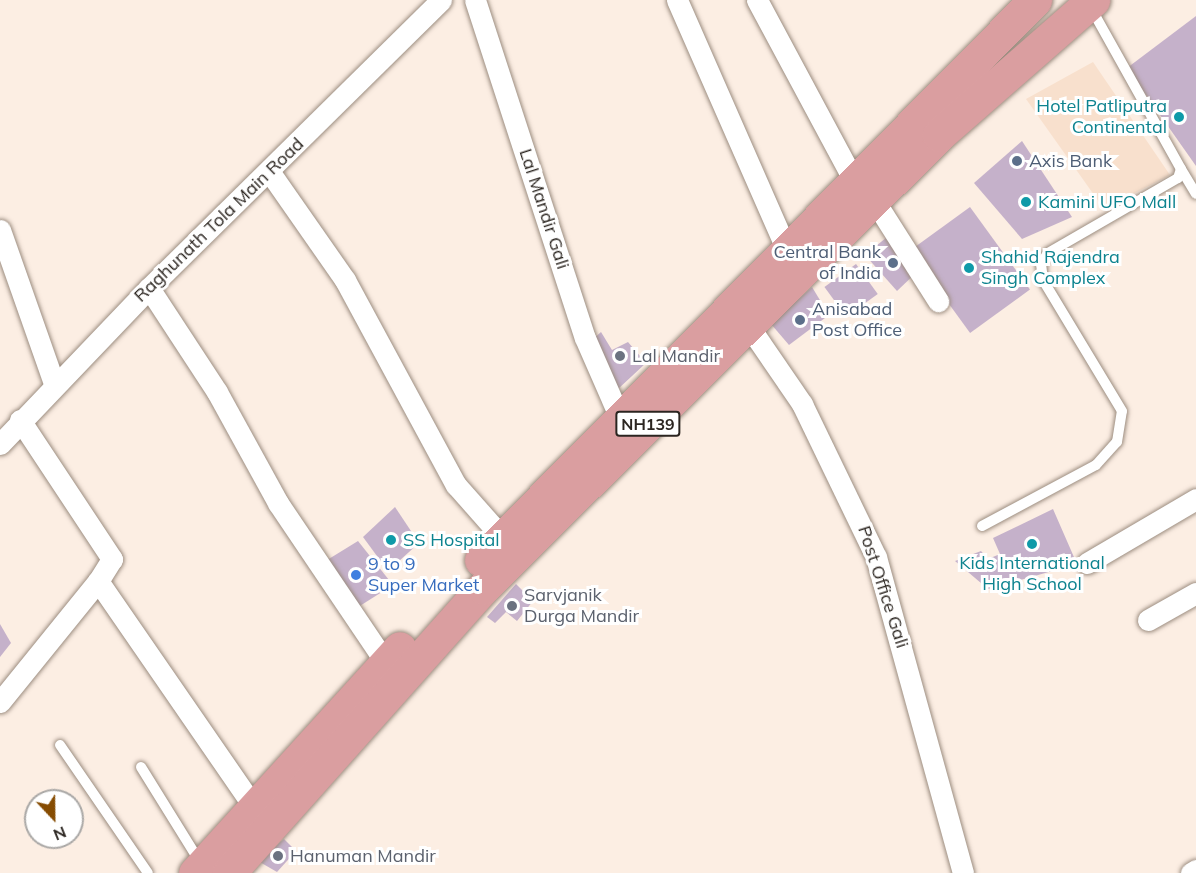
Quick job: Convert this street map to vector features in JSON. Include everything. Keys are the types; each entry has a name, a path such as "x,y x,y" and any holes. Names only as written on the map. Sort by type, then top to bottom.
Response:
{"highway":[{"name":"NH139","path":"208,870 483,588 748,325 864,190 1035,0"},
{"name":"NH139","path":"208,870 254,806 502,537 786,248 864,190 1091,2"}],"street":[{"name":"Raghunath Tola Main Road","path":"0,444 54,383 441,0"},
{"name":"Lal Mandir Gali","path":"475,0 585,338 619,416"},
{"path":"677,0 786,248"},
{"path":"757,0 864,190 938,301"},
{"path":"269,171 345,280 456,485 502,537"},
{"path":"0,230 54,383"},
{"path":"149,288 217,392 278,503 386,663"},
{"name":"Post Office Gali","path":"748,325 802,404 876,557 963,873"},
{"path":"0,702 98,581 112,559 20,420"},
{"path":"1087,563 1196,499"},
{"path":"98,581 254,806"},
{"path":"1148,620 1196,593"},
{"path":"1191,873 1196,870"}],"lane":[{"path":"1091,2 1196,194"},
{"path":"982,526 1096,465 1118,442 1122,411 1043,280 1041,264 1048,253 1178,178 1181,169"},
{"path":"60,745 148,873"},
{"path":"141,767 208,870"}],"shaded area":[{"path":"1093,62 1170,175 1104,209 1026,99"}],"building":[{"name":"Hotel Patliputra Continental","path":"1196,16 1196,166 1127,68"},
{"name":"Kamini UFO Mall","path":"1022,141 1072,217 1022,239 974,183"},
{"name":"Shahid Rajendra Singh Complex","path":"970,207 1030,290 970,333 910,250"},
{"name":"Central Bank of India","path":"892,233 919,270 897,291 865,255"},
{"path":"856,264 878,294 846,317 824,287"},
{"name":"Anisabad Post Office","path":"812,287 829,315 789,345 771,324"},
{"name":"Lal Mandir","path":"601,332 612,350 628,342 646,363 618,389 591,341"},
{"name":"SS Hospital","path":"395,507 419,543 388,571 363,537"},
{"name":"Kids International High School","path":"1053,509 1077,564 988,589 955,561 981,551 988,559 1000,554 993,538"},
{"name":"9 to 9 Super Market","path":"358,541 393,585 355,609 319,565"},
{"name":"Sarvjanik Durga Mandir","path":"516,584 533,601 517,621 506,612 495,623 487,617"},
{"path":"0,624 11,643 0,657"},
{"name":"Hanuman Mandir","path":"284,839 296,851 277,872 258,861"}],"place":[{"name":"Hotel Patliputra Continental","path":"1179,117"},
{"name":"Axis Bank","path":"1017,161"},
{"name":"Kamini UFO Mall","path":"1026,202"},
{"name":"Central Bank of India","path":"893,263"},
{"name":"Shahid Rajendra Singh Complex","path":"969,268"},
{"name":"Anisabad Post Office","path":"800,320"},
{"name":"Lal Mandir","path":"620,356"},
{"name":"SS Hospital","path":"391,540"},
{"name":"Kids International High School","path":"1032,544"},
{"name":"9 to 9 Super Market","path":"356,575"},
{"name":"Sarvjanik Durga Mandir","path":"512,606"},
{"name":"Hanuman Mandir","path":"278,856"}]}
